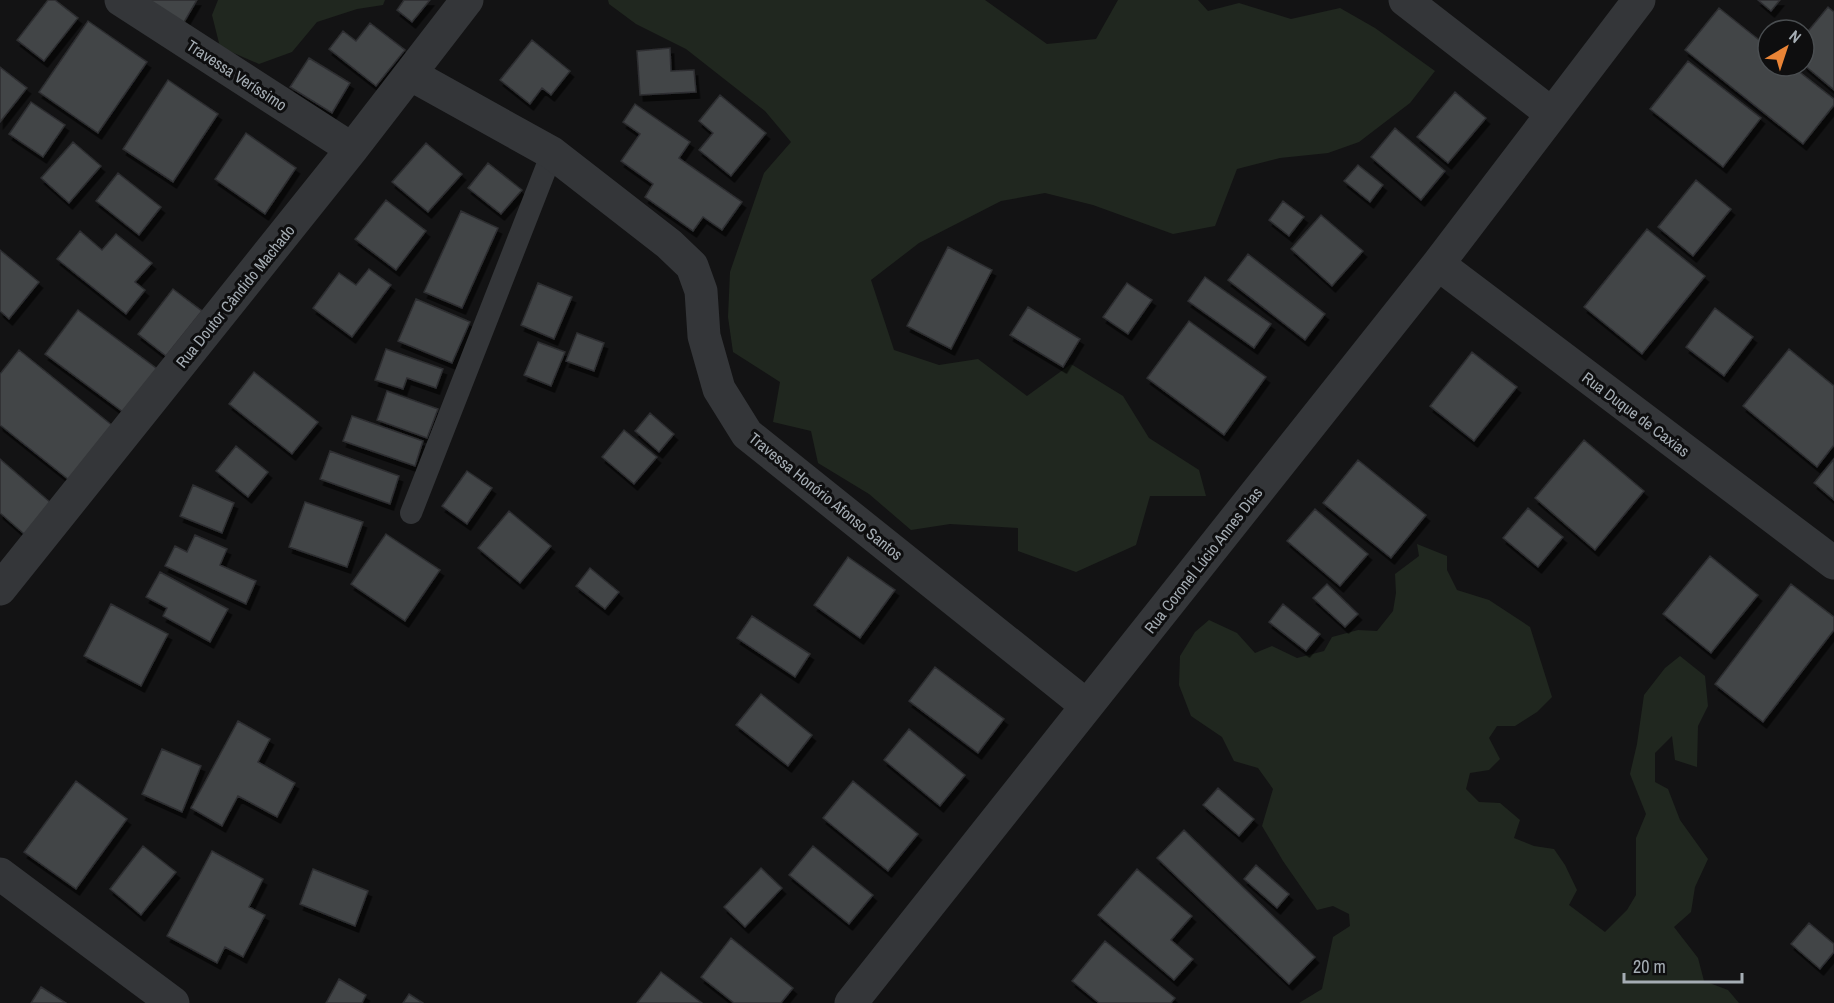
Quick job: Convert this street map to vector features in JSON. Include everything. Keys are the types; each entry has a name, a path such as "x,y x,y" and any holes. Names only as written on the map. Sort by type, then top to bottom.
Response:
{"street":[{"name":"Travessa Veríssimo","path":"122,0 352,149"},
{"name":"Rua Doutor Cândido Machado","path":"0,589 352,149 467,0"},
{"path":"1406,0 1552,114"},
{"name":"Rua Coronel Lúcio Annes Dias","path":"851,1003 1438,264 1639,0"},
{"name":"Travessa Honório Afonso Santos","path":"410,74 552,153 669,244 692,266 701,291 704,336 719,389 747,434 1087,706"},
{"name":"Rua Duque de Caxias","path":"1438,264 1834,563"},
{"path":"0,874 173,1003"}],"lane":[{"path":"411,513 552,153"}],"shaded area":[{"path":"218,0 385,0 383,5 357,9 317,22 292,52 259,64 220,47 212,15"},
{"path":"608,0 985,0 1047,44 1096,39 1118,0 1198,0 1208,11 1239,3 1291,19 1340,8 1375,28 1435,71 1410,103 1359,142 1328,153 1280,158 1237,169 1215,226 1173,234 1093,205 1045,193 1001,201 919,243 871,280 894,350 939,365 978,359 1027,396 1071,364 1123,396 1149,438 1199,470 1206,496 1150,496 1136,545 1076,572 1018,551 1018,528 950,524 911,530 869,494 818,463 811,431 773,422 780,382 733,352 728,317 730,272 764,173 791,142 765,111 686,49 636,24 609,4"},
{"path":"1417,544 1447,556 1447,570 1457,590 1489,600 1530,627 1552,697 1537,712 1515,726 1497,726 1489,738 1500,759 1489,770 1470,773 1466,789 1479,802 1500,803 1520,820 1514,838 1534,846 1554,849 1577,890 1569,905 1605,932 1627,910 1636,895 1636,838 1646,814 1630,774 1644,695 1665,668 1680,656 1705,676 1708,706 1698,726 1697,767 1675,760 1672,736 1655,753 1655,782 1668,789 1680,820 1708,859 1695,887 1691,912 1674,927 1698,958 1704,981 1728,990 1739,1003 1299,1003 1322,989 1333,937 1350,926 1349,914 1333,906 1317,910 1283,861 1262,826 1273,789 1258,768 1234,761 1222,737 1191,716 1179,685 1180,656 1195,632 1209,620 1237,633 1255,653 1272,646 1297,658 1324,651 1332,637 1358,630 1377,631 1393,611 1396,593 1395,574 1419,556"}],"building":[{"path":"48,0 55,0 78,18 44,61 17,40"},
{"path":"146,0 197,0 183,24"},
{"path":"404,0 430,0 412,22 397,10"},
{"path":"1758,0 1780,0 1771,11"},
{"path":"1828,7 1834,12 1834,90 1816,75 1816,22"},
{"path":"1719,8 1756,37 1756,78 1807,78 1834,99 1834,105 1803,144 1685,50"},
{"path":"88,21 147,62 98,133 39,92"},
{"path":"370,23 405,50 376,86 329,49 343,31 356,41"},
{"path":"532,40 570,71 551,95 542,88 530,104 500,80"},
{"path":"670,48 671,71 694,70 696,92 640,95 637,51"},
{"path":"309,58 350,83 332,113 290,87"},
{"path":"1688,61 1761,118 1723,167 1650,109"},
{"path":"0,67 27,88 0,122"},
{"path":"168,80 218,114 173,182 123,149"},
{"path":"1455,92 1486,118 1448,163 1417,137"},
{"path":"720,95 766,133 731,176 699,150 713,133 699,121"},
{"path":"31,102 65,125 43,157 9,134"},
{"path":"635,104 690,142 679,158 742,202 722,230 703,217 693,231 645,197 653,184 621,161 640,134 623,122"},
{"path":"1395,128 1445,171 1421,200 1371,157"},
{"path":"246,133 296,168 265,214 215,179"},
{"path":"73,142 101,166 69,203 41,178"},
{"path":"426,143 462,174 428,212 392,182"},
{"path":"488,163 522,190 501,214 468,188"},
{"path":"1358,165 1383,185 1370,202 1344,181"},
{"path":"118,173 161,207 139,235 96,201"},
{"path":"1696,180 1731,209 1693,256 1658,227"},
{"path":"386,200 426,231 396,270 355,239"},
{"path":"1283,201 1304,217 1289,236 1269,220"},
{"path":"461,211 498,228 462,308 424,292"},
{"path":"1321,215 1363,251 1332,286 1291,249"},
{"path":"1647,229 1705,276 1642,354 1584,307"},
{"path":"80,231 102,250 116,234 152,263 135,282 145,290 126,314 57,259"},
{"path":"948,247 992,270 951,349 907,326"},
{"path":"0,250 39,282 9,319 0,311"},
{"path":"1248,254 1325,314 1305,340 1228,280"},
{"path":"369,269 391,285 352,337 313,308 339,273 356,285"},
{"path":"1205,277 1271,324 1254,348 1188,301"},
{"path":"538,283 572,297 554,339 521,325"},
{"path":"1127,283 1152,300 1128,334 1103,317"},
{"path":"173,289 202,311 166,356 138,334"},
{"path":"416,299 470,322 452,363 398,341"},
{"path":"1028,307 1080,339 1063,367 1010,335"},
{"path":"1715,308 1753,337 1724,376 1686,347"},
{"path":"78,310 160,371 127,415 45,354"},
{"path":"1189,321 1266,377 1224,435 1147,378"},
{"path":"577,333 604,343 594,371 566,361"},
{"path":"538,342 565,352 551,386 524,375"},
{"path":"386,349 443,369 436,388 407,378 403,389 375,380"},
{"path":"1789,349 1834,386 1834,445 1817,467 1743,406"},
{"path":"19,350 113,426 69,480 0,425 0,374"},
{"path":"1472,352 1517,387 1474,441 1430,406"},
{"path":"254,372 318,422 292,454 229,404"},
{"path":"387,391 438,409 427,438 377,420"},
{"path":"650,413 674,434 659,452 635,431"},
{"path":"352,416 423,441 415,466 343,441"},
{"path":"624,430 657,457 634,484 602,457"},
{"path":"1584,440 1644,491 1595,550 1535,498"},
{"path":"236,446 268,472 248,497 216,471"},
{"path":"330,451 399,476 390,504 320,479"},
{"path":"0,459 58,509 31,540 0,513"},
{"path":"1834,459 1834,500 1814,483"},
{"path":"1358,460 1426,515 1391,558 1323,503"},
{"path":"467,471 492,488 467,524 442,506"},
{"path":"193,485 234,503 222,533 180,516"},
{"path":"305,502 363,522 347,567 289,547"},
{"path":"1528,508 1563,537 1538,567 1503,538"},
{"path":"1315,509 1368,554 1340,586 1287,541"},
{"path":"509,511 551,546 520,583 478,548"},
{"path":"386,534 440,570 405,621 351,584"},
{"path":"195,535 227,549 220,565 256,581 246,604 165,566 175,546 187,552"},
{"path":"1710,556 1758,595 1711,653 1663,614"},
{"path":"848,557 895,590 860,638 814,605"},
{"path":"590,568 619,592 605,609 576,586"},
{"path":"160,572 228,609 210,642 163,616 167,608 146,597"},
{"path":"1327,584 1358,614 1345,627 1313,598"},
{"path":"1791,584 1834,617 1834,630 1763,722 1715,684"},
{"path":"111,604 168,634 141,686 84,656"},
{"path":"1283,604 1320,634 1306,651 1269,622"},
{"path":"752,616 810,654 795,677 737,638"},
{"path":"935,667 1004,719 978,753 909,701"},
{"path":"761,694 812,735 788,766 736,725"},
{"path":"238,721 270,739 258,762 295,783 277,817 238,796 222,826 191,808"},
{"path":"909,729 965,775 940,806 884,760"},
{"path":"162,749 201,766 182,812 142,794"},
{"path":"76,781 127,819 76,889 24,852"},
{"path":"853,781 918,834 888,871 823,818"},
{"path":"1218,788 1254,819 1239,836 1203,805"},
{"path":"1184,830 1315,957 1289,984 1157,858"},
{"path":"143,846 176,872 141,915 110,889"},
{"path":"813,846 873,895 849,924 789,875"},
{"path":"212,851 263,879 249,907 265,915 243,957 225,947 217,963 167,936"},
{"path":"1256,865 1289,894 1277,908 1244,879"},
{"path":"761,868 782,888 745,927 724,907"},
{"path":"313,869 368,891 355,926 300,904"},
{"path":"1137,869 1192,916 1171,940 1193,959 1174,980 1098,915"},
{"path":"1809,923 1834,944 1834,952 1820,969 1791,944"},
{"path":"731,938 793,988 781,1003 734,1003 701,977"},
{"path":"1105,941 1175,998 1171,1003 1099,1003 1072,981"},
{"path":"661,972 702,1003 637,1003"},
{"path":"339,979 366,995 362,1003 326,1003"},
{"path":"41,987 66,1003 31,1003"},
{"path":"409,994 423,1003 403,1003"}]}
